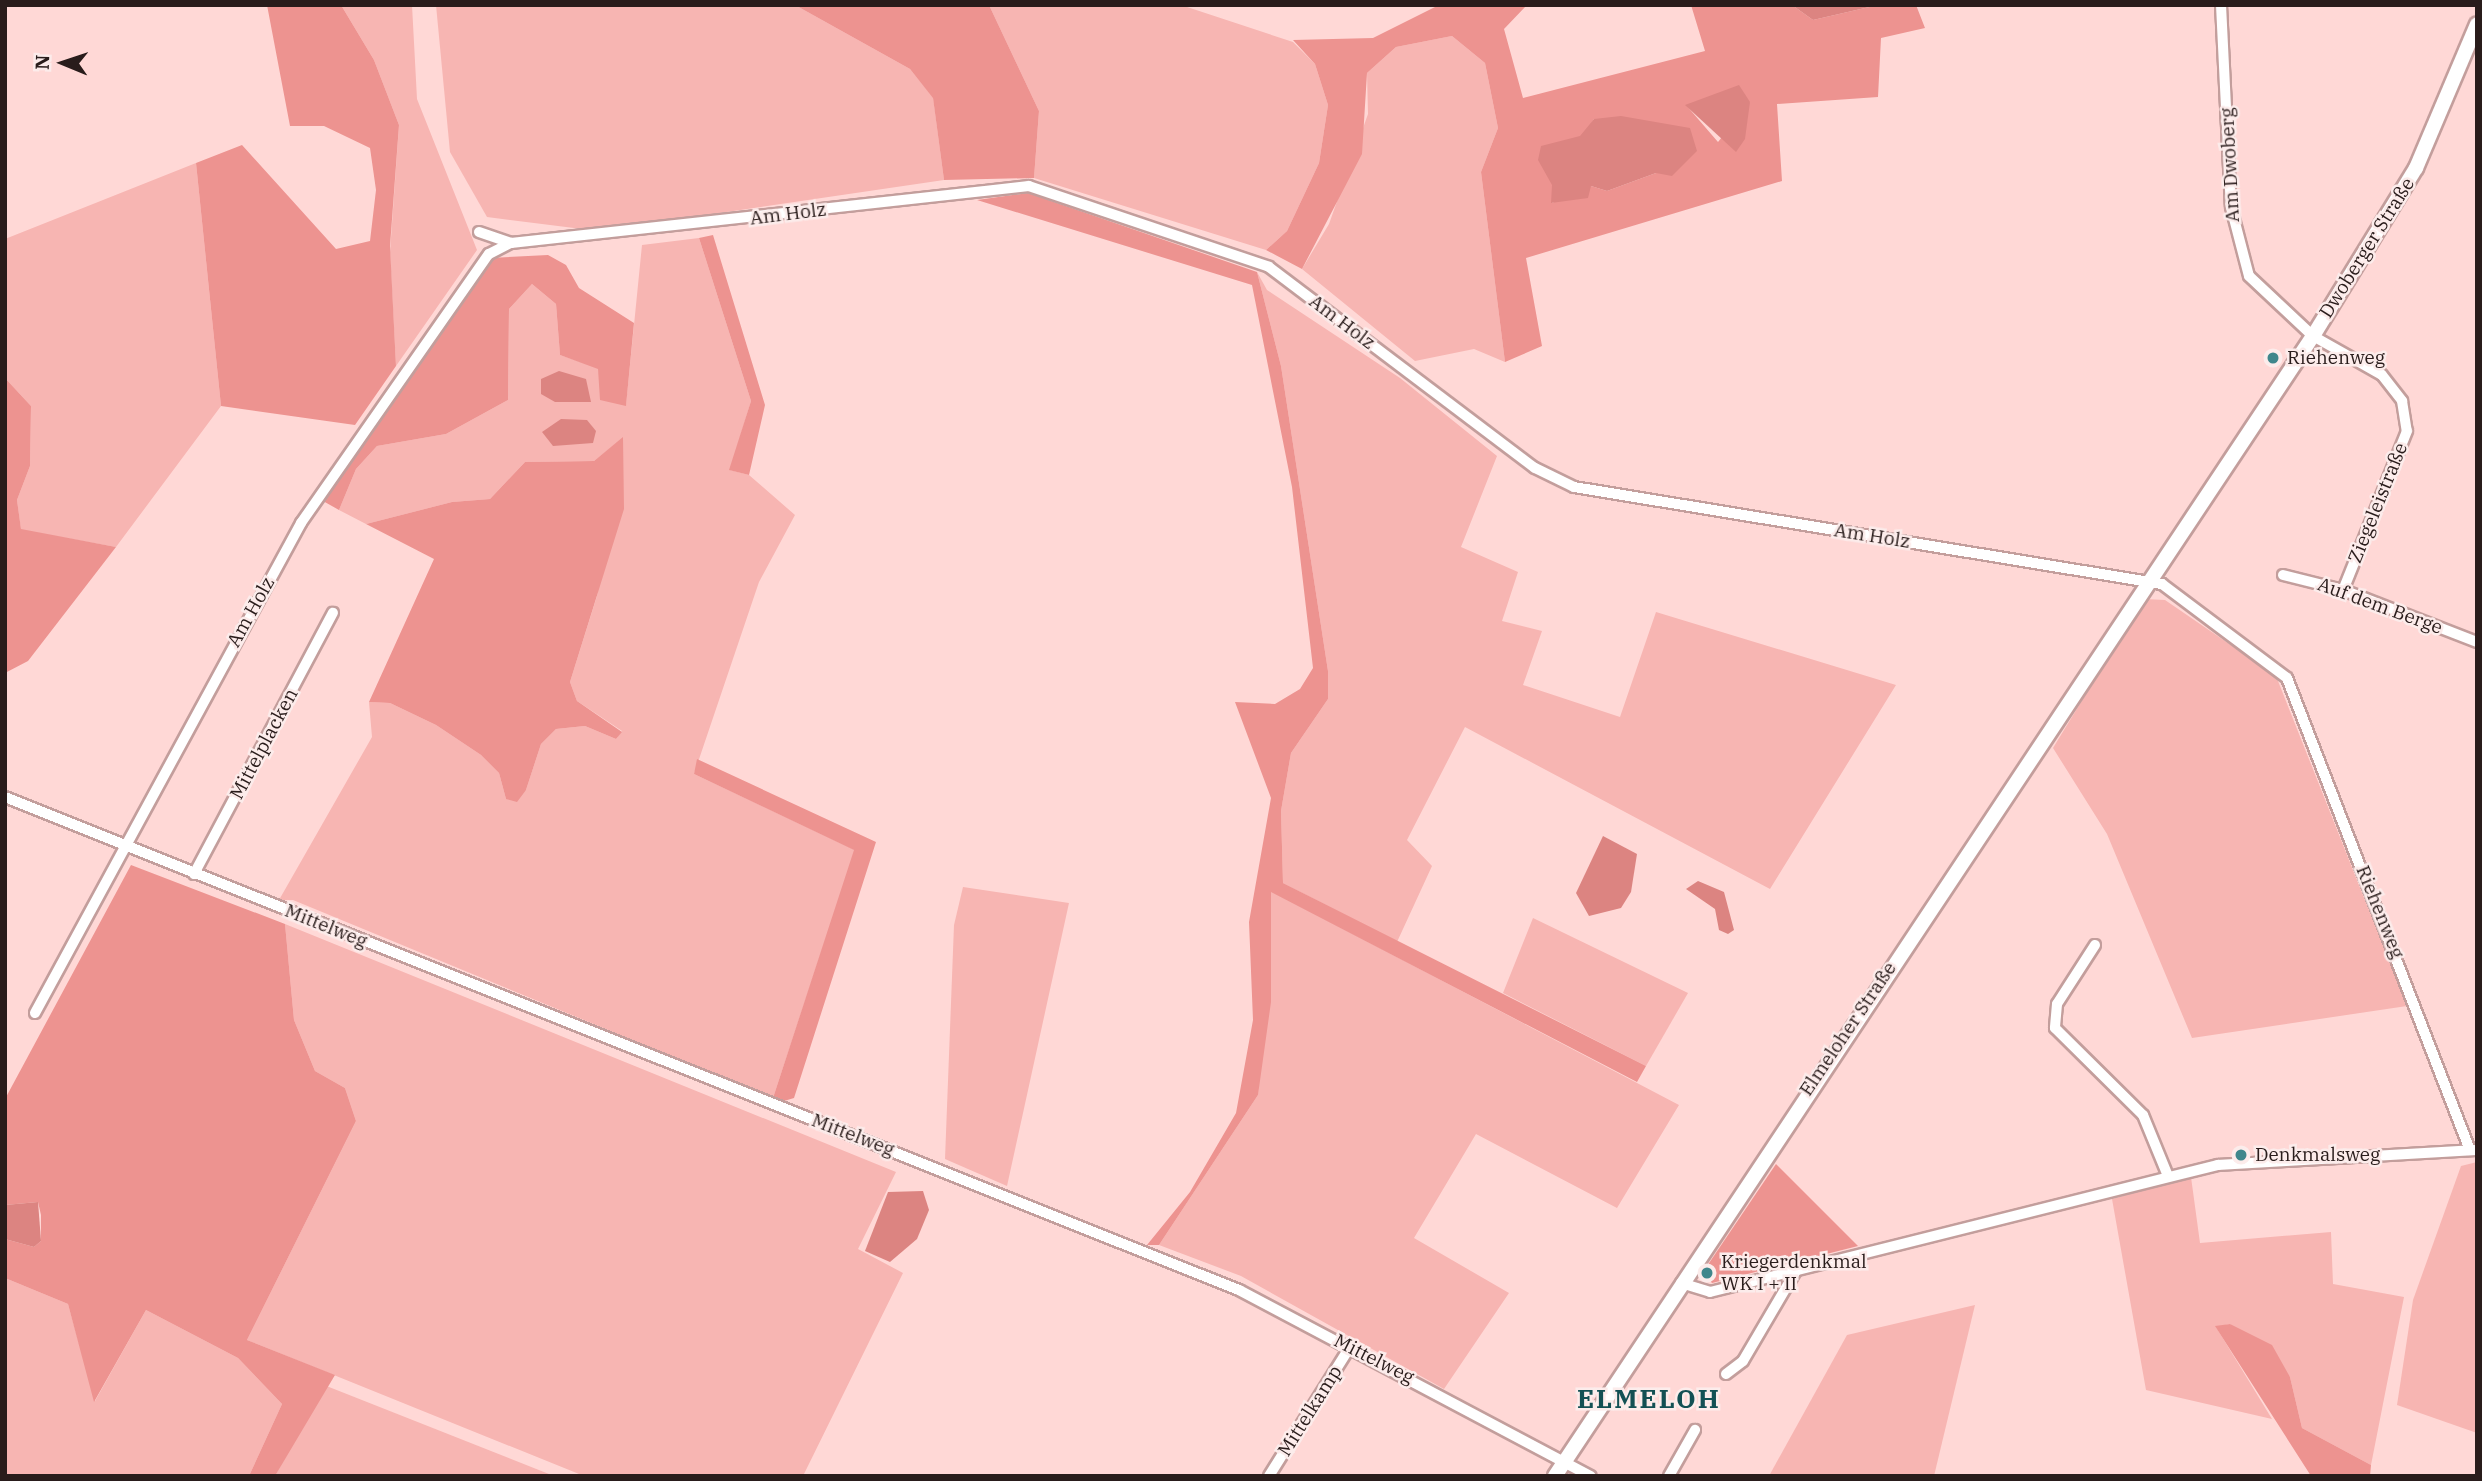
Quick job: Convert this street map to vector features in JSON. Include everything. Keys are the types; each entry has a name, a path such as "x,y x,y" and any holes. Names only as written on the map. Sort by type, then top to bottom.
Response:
{"street":[{"name":"Am Dwoberg","path":"2221,5 2235,240 2259,290 2313,336"},
{"name":"Dwoberger Straße","path":"2145,583 2313,336 2416,168 2477,24"},
{"name":"Am Holz","path":"35,1013 301,523 489,254 511,243 1029,186 1269,267 1535,468 1574,487 2145,583"},
{"name":"Am Holz","path":"479,232 511,243"},
{"name":"Ziegeleistraße","path":"2313,336 2382,375 2402,401 2407,432 2343,590"},
{"name":"Auf dem Berge","path":"2283,575 2343,590 2477,642"},
{"name":"Riehenweg","path":"2145,583 2162,584 2287,678 2474,1150"},
{"name":"Elmeloher Straße","path":"1555,1476 2145,583"},
{"name":"Mittelplacken","path":"194,874 333,614"},
{"name":"Mittelweg","path":"5,797 124,847 1096,1231 1238,1290 1591,1476"},
{"path":"2095,945 2057,1004 2055,1028 2143,1115 2168,1176"},
{"path":"1681,1283 1710,1292 2168,1176 2241,1163 2474,1150"},
{"path":"1727,1374 1743,1362 1797,1269"},
{"name":"Mittelkamp","path":"1269,1476 1350,1347"},
{"path":"1669,1476 1695,1430"}],"shaded area":[{"path":"267,5 341,5 374,60 399,125 390,246 396,366 355,425 221,406 196,163 242,145 336,249 370,241 376,190 370,148 324,126 290,126"},
{"path":"341,5 412,5 417,99 477,250 396,366 390,252 399,125 374,60"},
{"path":"436,5 795,5 910,69 933,97 944,180 598,231 487,217 450,152"},
{"path":"795,5 989,5 1039,111 1034,178 944,180 933,98 910,69"},
{"path":"989,5 1181,5 1293,42 1315,64 1328,105 1319,163 1287,231 1266,250 1034,178 1039,111"},
{"path":"1439,5 1527,5 1504,29 1523,98 1705,51 1691,5 1792,5 1813,20 1878,5 1916,5 1925,28 1881,38 1878,97 1777,104 1782,181 1526,258 1542,346 1505,362 1481,172 1498,128 1485,63 1452,36 1396,47 1367,73 1362,154 1302,269 1266,250 1287,231 1319,163 1328,105 1315,64 1293,40 1373,38","holes":["1750,102 1718,142 1686,105","1594,119 1656,173 1607,191 1591,186 1552,203 1552,185"]},
{"path":"1792,5 1878,5 1813,20"},
{"path":"1452,36 1485,63 1498,128 1481,172 1505,362 1474,349 1415,361 1302,269 1329,224 1368,114 1367,73 1396,47"},
{"path":"1739,85 1750,102 1745,139 1736,152 1685,105"},
{"path":"1621,116 1690,128 1697,151 1672,176 1656,173 1607,191 1591,186 1588,198 1551,203 1552,185 1538,160 1541,146 1580,136 1594,119"},
{"path":"196,163 221,406 116,547 21,530 17,500 30,466 31,406 5,378 5,239"},
{"path":"1028,193 1257,272 1281,366 1328,671 1328,699 1291,753 1281,811 1283,883 1646,1066 1637,1082 1271,892 1271,1002 1258,1095 1159,1245 1147,1245 1190,1192 1236,1113 1253,1020 1249,922 1271,798 1235,702 1275,704 1300,689 1313,668 1292,487 1252,285 977,200"},
{"path":"713,235 765,405 749,475 729,470 751,401 699,238"},
{"path":"699,238 751,401 730,470 749,475 795,515 759,582 694,774 855,850 773,1098 293,900 279,900 372,737 369,702 390,703 436,725 481,755 499,773 506,799 526,790 541,744 556,729 585,726 616,739 622,731 577,701 570,682 597,596 623,438 594,461 525,462 490,499 452,502 366,524 339,510 356,469 377,446 446,434 508,400 509,309 532,284 556,304 560,355 598,368 602,387 626,405 642,245"},
{"path":"548,255 566,265 579,288 634,323 626,406 600,400 598,369 560,355 556,304 532,284 509,309 508,400 446,434 377,446 356,469 339,510 323,501 490,258"},
{"path":"1257,272 1267,290 1400,378 1497,456 1461,547 1518,572 1502,621 1542,631 1523,685 1620,717 1656,612 1896,685 1770,889 1465,727 1407,840 1432,866 1397,942 1283,883 1281,811 1291,753 1328,699 1328,671 1281,366"},
{"path":"559,371 586,379 591,402 555,402 541,394 541,379"},
{"path":"5,378 31,406 30,466 17,500 21,529 116,547 28,661 5,673"},
{"path":"561,419 587,420 596,431 593,443 553,446 542,432"},
{"path":"623,437 624,509 570,682 577,701 622,732 616,739 585,726 556,729 541,744 526,790 517,802 506,799 499,773 481,755 436,725 390,703 369,702 434,559 366,524 452,502 490,499 525,462 594,461"},
{"path":"2144,599 2165,600 2276,676 2407,1006 2192,1038 2107,834 2053,748"},
{"path":"697,759 876,842 794,1098 784,1101 773,1098 854,850 694,774"},
{"path":"1603,836 1637,854 1631,892 1621,908 1589,916 1576,893"},
{"path":"131,865 285,924 294,1020 315,1071 345,1088 356,1121 247,1340 335,1375 275,1476 249,1476 282,1404 238,1358 146,1310 94,1402 68,1304 5,1278 5,1239 34,1247 41,1241 41,1215 38,1202 5,1205 5,1099"},
{"path":"1698,881 1724,892 1734,930 1728,934 1719,930 1715,909 1686,889"},
{"path":"963,887 1069,903 1007,1186 945,1159 954,925"},
{"path":"1271,891 1679,1105 1617,1208 1476,1134 1414,1238 1509,1293 1444,1389 1241,1276 1159,1245 1258,1095"},
{"path":"1533,918 1688,993 1646,1066 1503,993"},
{"path":"285,924 896,1172 858,1249 903,1273 803,1476 584,1476 247,1340 356,1121 345,1088 315,1071 294,1020"},
{"path":"2477,1162 2477,1433 2397,1405 2413,1300 2461,1166"},
{"path":"1776,1164 1858,1246 1712,1283 1703,1272"},
{"path":"2191,1177 2200,1243 2331,1232 2333,1284 2404,1297 2371,1465 2302,1428 2290,1377 2230,1324 2216,1327 2272,1419 2146,1390 2112,1199"},
{"path":"923,1191 929,1210 917,1239 890,1262 865,1251 888,1192"},
{"path":"38,1202 41,1241 34,1247 5,1239 5,1205"},
{"path":"5,1278 68,1304 95,1401 146,1310 238,1358 282,1404 249,1476 5,1476"},
{"path":"1975,1305 1934,1476 1769,1476 1847,1335"},
{"path":"2230,1324 2272,1345 2290,1377 2302,1428 2371,1465 2370,1476 2311,1476 2215,1326"},
{"path":"324,1385 554,1476 275,1476"}],"place":[{"name":"Riehenweg","path":"2273,358"},
{"name":"Denkmalsweg","path":"2241,1155"},
{"name":"Kriegerdenkmal WK I + II","path":"1707,1273"}],"district":[{"name":"ELMELOH","path":"1649,1399"}]}
